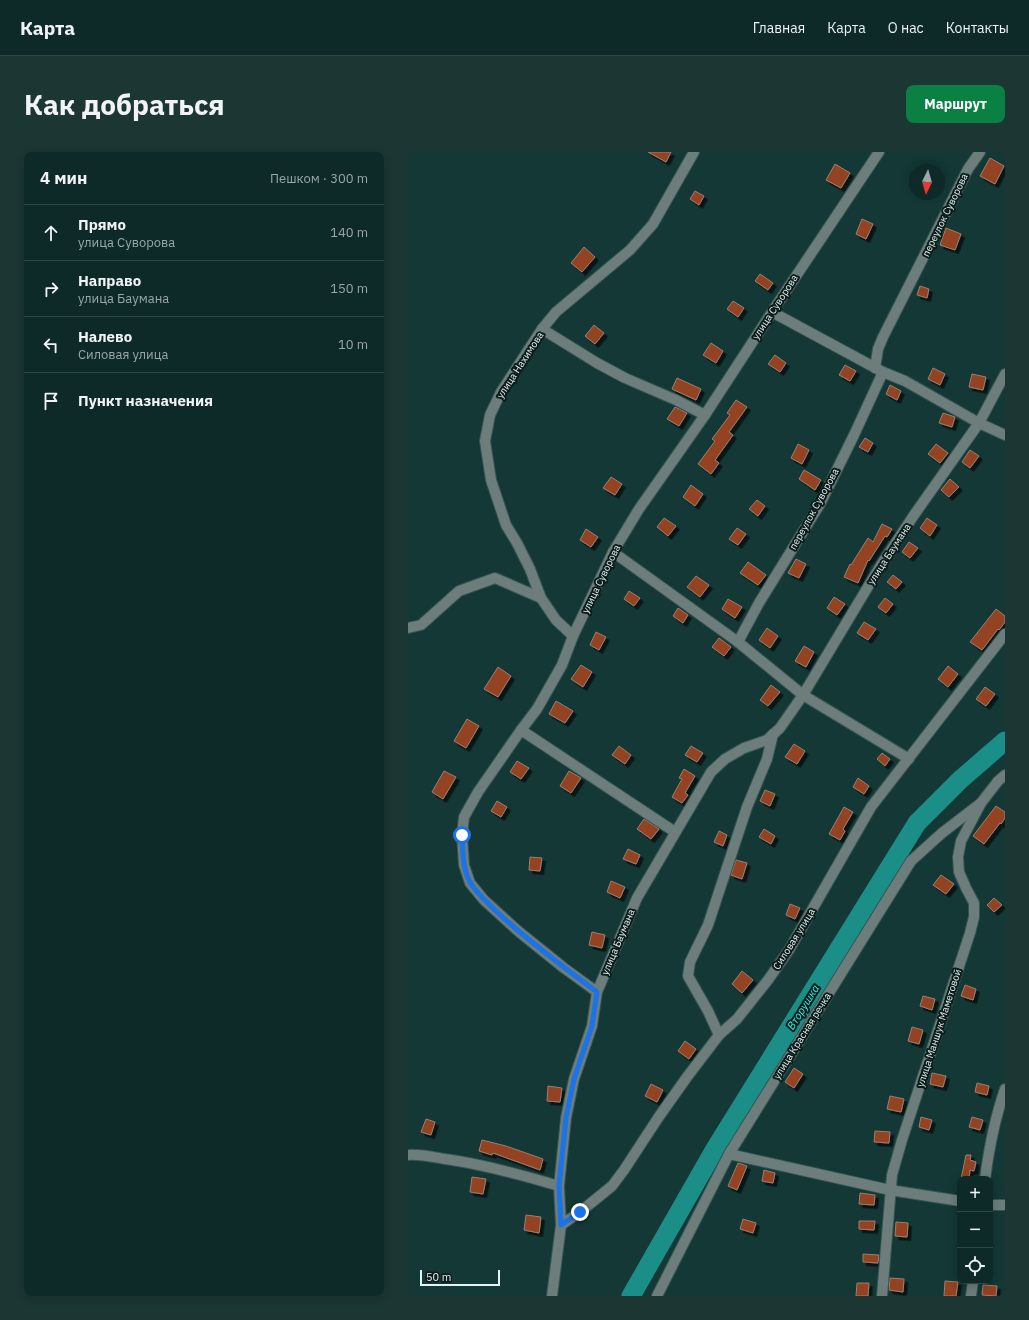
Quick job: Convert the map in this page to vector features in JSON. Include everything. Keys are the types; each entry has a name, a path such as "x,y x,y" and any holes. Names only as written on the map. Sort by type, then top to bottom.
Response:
{"street":[{"name":"улица Нахимова","path":"573,636 556,620 541,598 530,569 506,525 491,480 485,441 490,415 501,392 542,329 556,312 630,250 653,224 694,152"},
{"name":"улица Суворова","path":"597,992 518,932 484,900 470,883 464,865 462,835 464,817 478,792 537,709 562,665 573,636 613,552 639,510 705,415 879,152"},
{"name":"переулок Суворова","path":"738,642 759,603 820,504 854,436 879,370 878,349 883,337 968,169 980,152"},
{"path":"772,312 879,370 905,381 1005,436"},
{"path":"542,329 625,378 676,400 705,415"},
{"name":"улица Баумана","path":"552,1296 561,1225 559,1186 566,1118 574,1079 592,1026 597,992 637,898 711,772 725,759 744,748 766,740 780,728 803,695 881,565 914,515 979,423 1005,374"},
{"path":"613,552 738,642 803,695 909,758"},
{"path":"408,628 421,625 459,591 495,578 541,598"},
{"name":"Силовая улица","path":"561,1225 580,1212 612,1186 658,1118 719,1035 737,1019 768,980 789,950 871,807 1005,634"},
{"path":"521,730 675,832"},
{"name":"улица Баумана","path":"719,1035 708,1011 688,976 690,962 708,925 747,807 767,759 773,734"},
{"name":"улица Маншук Маметовой","path":"882,1296 892,1175 974,917 974,903 959,872 958,857 961,841 981,803 998,781 1005,775"},
{"name":"улица Красная речка","path":"656,1296 729,1154 910,861 942,833 981,803"},
{"path":"985,1176 990,1145 1000,1102 1005,1089"},
{"path":"408,1155 418,1154 464,1161 559,1186"},
{"path":"729,1154 890,1190 957,1201"},
{"path":"993,1204 1005,1205"},
{"path":"971,1296 973,1284"}],"building":[{"path":"648,152 671,152 666,162"},
{"path":"990,158 1004,166 995,184 980,176"},
{"path":"835,164 850,173 841,188 826,180"},
{"path":"695,191 704,196 699,205 690,199"},
{"path":"862,219 873,224 866,239 856,234"},
{"path":"946,228 961,234 955,250 940,245"},
{"path":"584,247 595,257 582,272 571,263"},
{"path":"760,274 773,283 768,290 755,281"},
{"path":"920,286 929,289 927,298 917,295"},
{"path":"733,301 744,308 738,317 727,309"},
{"path":"594,325 604,333 595,344 585,336"},
{"path":"711,343 723,351 716,363 703,355"},
{"path":"775,355 786,363 780,372 768,364"},
{"path":"845,365 856,371 850,381 839,375"},
{"path":"933,368 945,374 940,385 928,379"},
{"path":"972,374 986,377 983,390 969,387"},
{"path":"677,378 701,389 696,400 672,389"},
{"path":"890,385 901,391 897,400 886,394"},
{"path":"736,400 747,407 729,432 733,435 715,460 719,463 711,474 698,464 715,441 712,439 730,415 727,413"},
{"path":"675,407 687,413 679,426 667,419"},
{"path":"943,413 955,417 952,427 939,423"},
{"path":"865,438 873,443 868,452 859,447"},
{"path":"798,444 809,450 802,464 791,458"},
{"path":"936,444 948,453 940,463 928,454"},
{"path":"970,450 979,456 970,468 962,462"},
{"path":"804,470 821,480 815,490 799,479"},
{"path":"611,477 622,484 615,495 603,488"},
{"path":"950,479 959,487 949,497 941,490"},
{"path":"691,485 703,494 695,506 683,497"},
{"path":"757,500 765,506 758,516 749,509"},
{"path":"664,518 676,526 668,536 657,527"},
{"path":"927,518 937,525 930,536 920,528"},
{"path":"882,524 892,529 887,537 885,536 869,561 868,560 858,583 844,577 850,564 851,565 868,538 873,542"},
{"path":"737,528 746,534 738,545 729,539"},
{"path":"586,529 598,537 591,547 580,540"},
{"path":"909,542 918,548 910,558 902,552"},
{"path":"796,559 806,564 799,578 788,573"},
{"path":"748,562 766,575 758,585 740,573"},
{"path":"893,575 902,582 896,589 887,582"},
{"path":"696,576 709,585 700,597 687,587"},
{"path":"629,591 640,598 634,606 624,599"},
{"path":"834,597 845,604 837,615 827,608"},
{"path":"885,598 893,604 886,613 878,607"},
{"path":"728,599 742,607 735,618 722,609"},
{"path":"678,608 688,615 683,623 673,616"},
{"path":"996,609 1005,616 1005,622 982,650 970,642"},
{"path":"864,622 876,629 868,640 857,633"},
{"path":"767,628 778,636 770,648 759,640"},
{"path":"596,632 606,637 599,650 590,645"},
{"path":"719,638 731,647 724,656 712,647"},
{"path":"804,646 814,652 806,667 795,661"},
{"path":"581,665 592,672 583,687 571,679"},
{"path":"948,666 958,674 948,687 938,679"},
{"path":"498,667 511,676 498,697 484,689"},
{"path":"771,685 780,692 768,706 760,700"},
{"path":"985,687 995,694 986,706 976,699"},
{"path":"556,701 573,711 565,723 549,714"},
{"path":"467,719 479,726 466,748 454,741"},
{"path":"794,744 805,751 797,764 785,757"},
{"path":"619,746 631,755 625,764 612,755"},
{"path":"691,746 703,753 697,762 685,755"},
{"path":"882,753 890,759 885,766 877,759"},
{"path":"517,761 529,768 521,779 510,772"},
{"path":"684,769 695,776 685,793 688,795 682,803 672,797 682,779 679,778"},
{"path":"444,771 456,777 443,799 432,792"},
{"path":"569,771 581,778 571,793 560,786"},
{"path":"858,778 869,786 864,794 853,787"},
{"path":"765,790 775,794 770,806 760,801"},
{"path":"497,801 507,807 501,817 491,811"},
{"path":"996,806 1005,812 1005,818 984,844 973,836"},
{"path":"844,807 853,812 843,829 845,831 840,840 829,834"},
{"path":"644,819 659,829 651,839 637,829"},
{"path":"764,829 775,836 771,844 759,837"},
{"path":"719,831 727,835 723,846 714,842"},
{"path":"628,849 640,855 636,864 623,859"},
{"path":"530,857 542,858 540,871 529,870"},
{"path":"736,860 747,863 742,879 731,875"},
{"path":"941,875 954,884 946,894 933,885"},
{"path":"611,881 625,887 620,898 607,892"},
{"path":"994,898 1002,905 994,912 987,905"},
{"path":"790,904 800,908 795,919 786,915"},
{"path":"592,932 605,935 602,948 589,945"},
{"path":"742,971 753,980 742,993 732,984"},
{"path":"965,985 976,989 973,1000 961,996"},
{"path":"923,996 935,999 932,1010 920,1006"},
{"path":"912,1027 923,1030 919,1044 908,1041"},
{"path":"685,1041 696,1049 689,1059 678,1051"},
{"path":"794,1068 803,1074 794,1088 785,1082"},
{"path":"932,1073 946,1076 943,1087 930,1084"},
{"path":"977,1083 989,1086 987,1095 975,1092"},
{"path":"651,1084 663,1090 657,1102 645,1096"},
{"path":"548,1086 562,1088 560,1102 547,1101"},
{"path":"890,1096 904,1099 901,1112 887,1109"},
{"path":"921,1117 932,1120 929,1130 919,1127"},
{"path":"972,1117 983,1120 980,1130 969,1127"},
{"path":"426,1119 435,1122 431,1135 421,1132"},
{"path":"875,1131 890,1132 889,1143 874,1142"},
{"path":"482,1140 506,1146 543,1159 540,1170 493,1153 492,1155 479,1151"},
{"path":"966,1155 971,1155 970,1160 976,1162 974,1171 970,1170 969,1176 962,1176"},
{"path":"738,1163 747,1166 737,1190 728,1186"},
{"path":"764,1170 775,1173 773,1183 762,1181"},
{"path":"472,1177 486,1179 483,1194 470,1192"},
{"path":"860,1193 875,1195 874,1205 859,1204"},
{"path":"526,1215 541,1217 539,1233 524,1230"},
{"path":"743,1219 756,1223 753,1233 740,1229"},
{"path":"859,1221 875,1221 874,1230 859,1229"},
{"path":"896,1222 908,1223 907,1237 895,1236"},
{"path":"863,1254 879,1255 878,1263 863,1262"},
{"path":"890,1278 904,1279 903,1292 889,1290"},
{"path":"945,1281 957,1282 956,1296 944,1296"},
{"path":"857,1283 869,1283 868,1296 856,1296"},
{"path":"983,1285 997,1286 996,1296 982,1295"}],"waterway":[{"name":"Вторушка","path":"631,1296 715,1149 917,823 960,780 1005,741"}],"route":[{"path":"462,835 464,865 470,883 484,900 518,932 597,992 592,1026 574,1079 566,1118 559,1186 561,1225 580,1212"}]}
